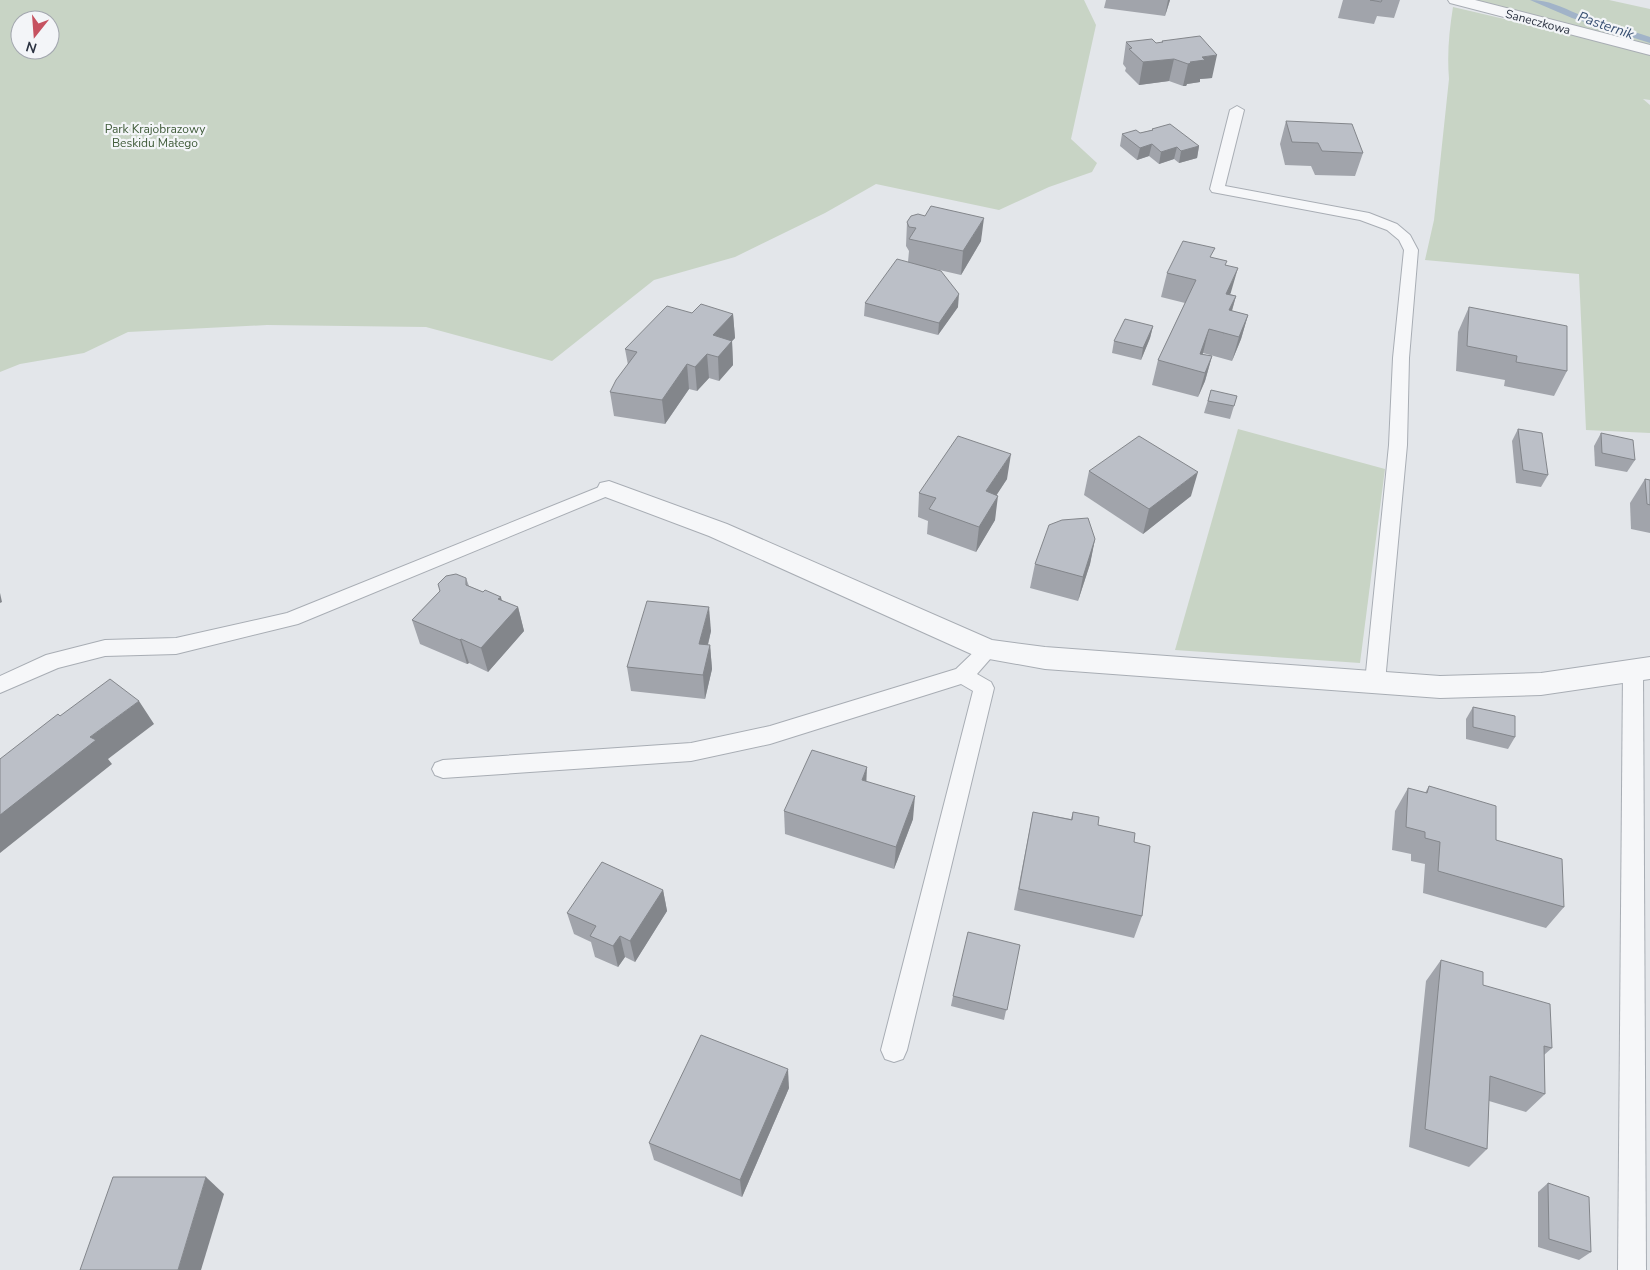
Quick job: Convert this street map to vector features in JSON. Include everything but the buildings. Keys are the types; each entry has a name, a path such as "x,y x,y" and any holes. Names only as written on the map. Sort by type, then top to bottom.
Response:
{"street":[{"name":"Saneczkowa","path":"1456,0 1650,50"},
{"path":"609,489 718,530 988,650 1045,658 1440,687 1541,684 1642,670"}],"lane":[{"path":"1237,110 1217,189 1364,216 1392,227 1405,238 1411,250 1401,358 1398,445 1375,682"},
{"path":"0,686 53,661 105,648 176,646 291,619 609,489"},
{"path":"443,769 691,752 770,735 963,675 988,650"},
{"path":"1632,1270 1642,670"},
{"path":"894,1050 984,688 963,675"}],"green space":[{"name":"Park Krajobrazowy Beskidu Małego","path":"0,0 1084,0 1096,25 1071,139 1097,163 1092,172 1049,187 999,210 876,184 825,213 735,257 654,280 552,361 426,327 267,325 128,332 84,353 20,364 0,372"},
{"path":"1465,0 1609,0 1650,9 1650,46"},
{"path":"1453,7 1650,53 1650,100 1643,99 1650,105 1650,433 1586,430 1579,274 1425,260 1434,220 1449,79 1450,25"},
{"path":"1238,429 1385,469 1360,663 1175,650"}],"waterway":[{"name":"Pasternik","path":"1534,0 1554,6 1575,16 1650,40"}]}
